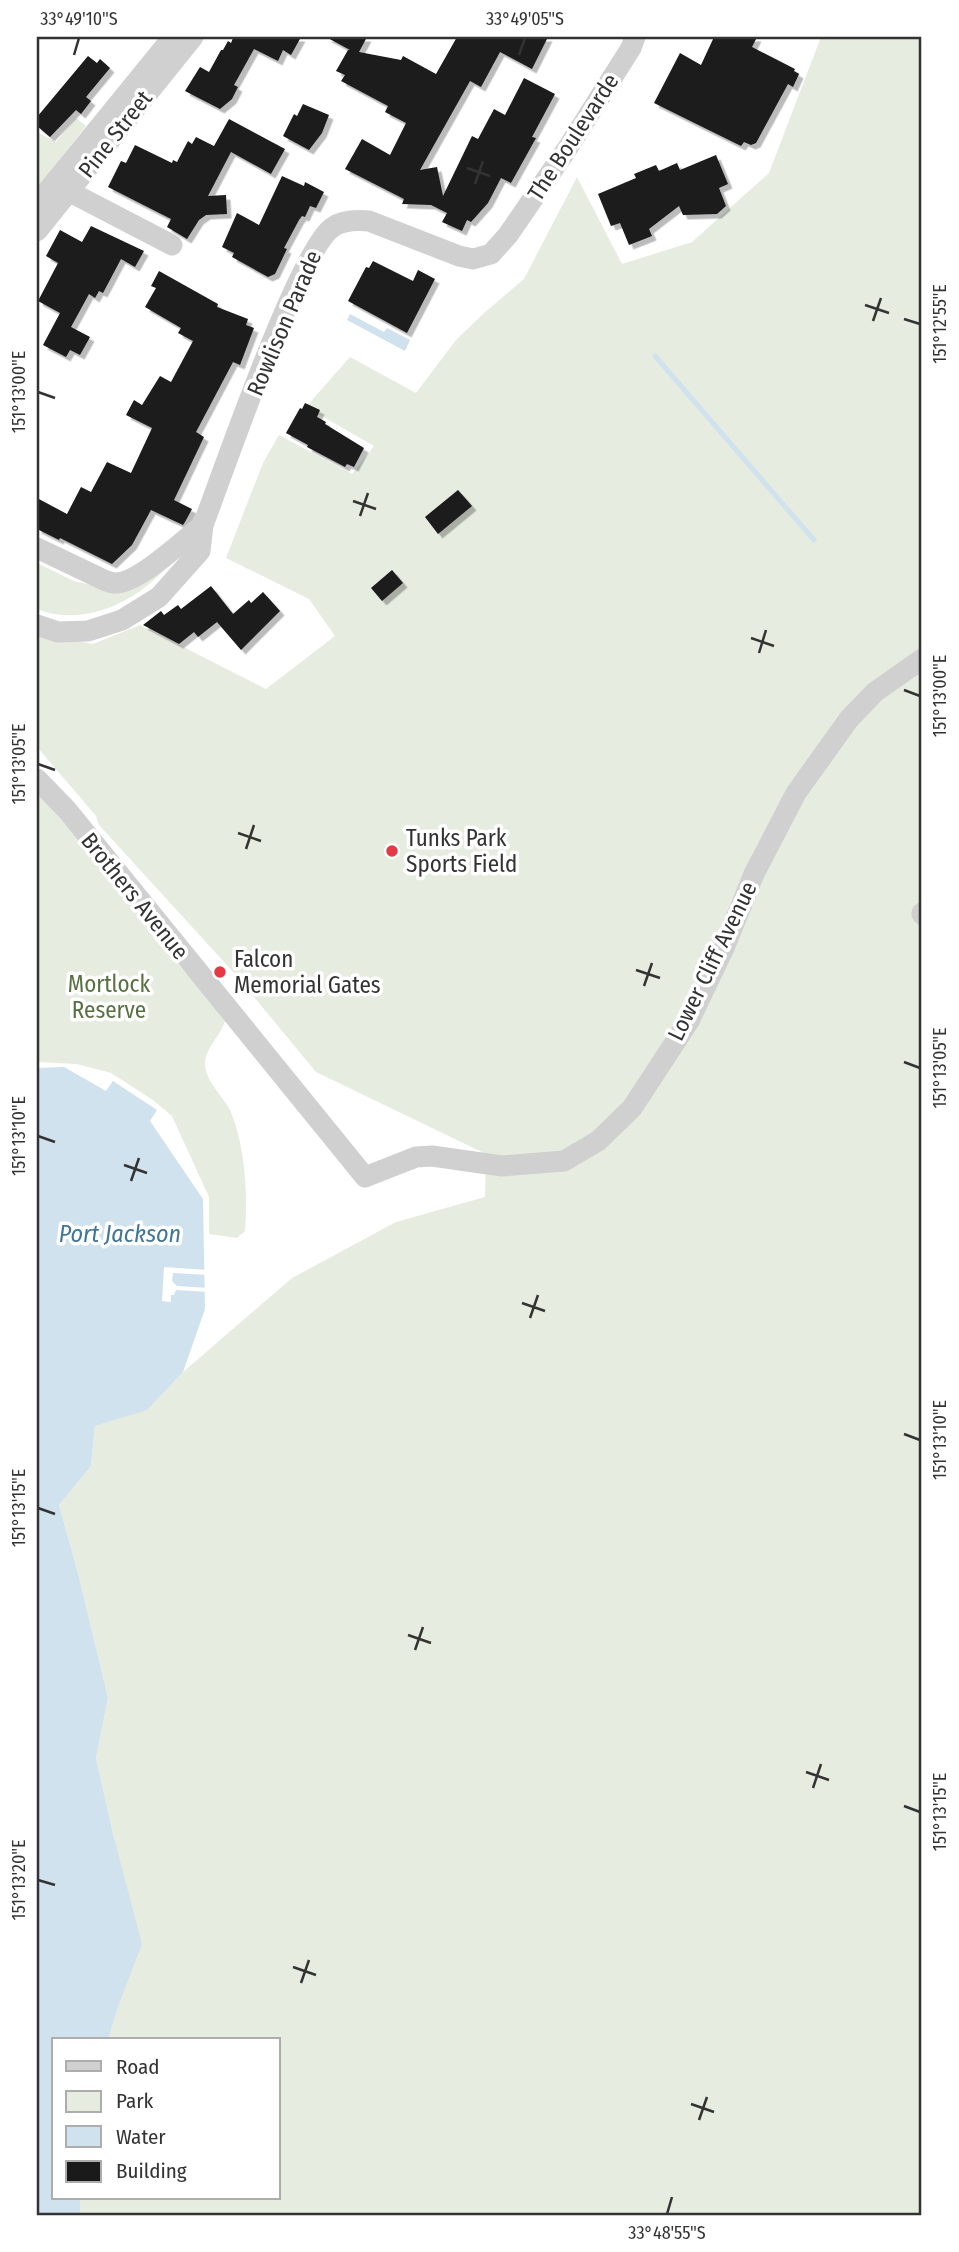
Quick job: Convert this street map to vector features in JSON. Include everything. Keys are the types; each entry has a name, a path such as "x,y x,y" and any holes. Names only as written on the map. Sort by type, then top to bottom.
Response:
{"street":[{"name":"Pine Street","path":"37,204 173,37"},
{"name":"Pine Street","path":"37,231 193,37"},
{"name":"The Boulevarde","path":"508,235 567,149 631,48 635,37"},
{"path":"70,192 172,245"},
{"name":"Rowlison Parade","path":"203,525 280,321 316,246 332,227 355,220 369,221 473,259 491,254 508,235"},
{"path":"37,548 115,583 130,580 168,554 203,525"},
{"path":"37,625 58,632 88,631 122,620 159,597 200,551 203,525"},
{"name":"Lower Cliff Avenue","path":"365,1177 416,1157 432,1156 502,1166 533,1165 564,1160 598,1141 632,1108 689,1021 724,948 754,874 796,793 849,719 894,677 922,659"},
{"name":"Brothers Avenue","path":"37,779 67,810 365,1177"}],"green space":[{"path":"821,37 922,37 922,2215 80,2215 80,2200 280,2200 280,2038 109,2038 120,2001 114,1838 96,1758 108,1698 59,1505 91,1466 95,1426 147,1409 183,1372 292,1278 396,1222 485,1197 486,1154 316,1072 235,974 99,825 96,816 37,747 37,634 93,644 140,625 266,689 335,636 309,599 226,558 263,463 279,435 352,474 374,446 306,407 350,357 416,393 456,340 524,279 577,177 622,264 692,242 769,173"},
{"path":"76,118 86,126 37,188 37,132 56,142"},
{"path":"178,552 151,582 116,605 76,615 37,609 37,563 74,581 108,589"},
{"name":"Mortlock Reserve","path":"37,790 141,916 156,941 217,1006 225,1021 208,1053 205,1065 208,1077 231,1112 242,1155 246,1186 245,1231 237,1238 209,1234 209,1197 172,1116 153,1100 111,1073 77,1064 37,1062"}],"water":[{"path":"350,314 384,332 387,328 410,340 405,351 347,320"},
{"name":"Port Jackson","path":"64,1067 106,1091 113,1081 157,1110 150,1121 203,1199 205,1309 183,1372 147,1410 95,1426 91,1466 59,1505 108,1698 96,1758 142,1944 109,2038 52,2038 52,2200 80,2200 80,2215 37,2215 37,1068"}],"pier":[{"path":"164,1267 208,1270 208,1275 173,1273 172,1281 177,1286 208,1288 208,1292 176,1290 174,1295 171,1295 171,1302 162,1301"}],"building":[{"path":"231,37 301,37 291,55 283,50 278,61 254,49 234,85 238,87 232,99 220,109 185,91 200,67 209,72 221,50 228,41 231,43"},
{"path":"326,37 367,37 359,52 401,60 403,56 436,74 457,37 548,37 532,69 500,52 481,87 470,81 420,170 437,167 443,196 472,136 478,139 494,109 505,115 524,78 555,94 532,137 536,138 511,183 501,178 488,203 471,222 467,220 462,231 442,222 447,213 431,205 402,204 404,199 345,169 362,139 390,155 406,123 385,112 388,106 341,81 345,75 336,71 350,50"},
{"path":"714,37 757,37 752,47 795,69 799,74 793,87 788,84 756,143 751,145 744,142 741,146 654,103 680,53 701,65"},
{"path":"88,56 97,63 100,59 110,68 86,97 91,101 81,114 76,110 50,137 37,126 37,117"},
{"path":"303,104 329,115 322,133 309,150 283,136 294,114 297,116"},
{"path":"229,119 285,149 271,174 231,152 208,196 226,195 227,214 206,215 199,220 187,239 167,227 171,219 108,187 121,161 126,163 135,145 172,163 173,160 177,162 188,141 192,144 196,137 214,146"},
{"path":"716,155 728,184 719,188 726,206 717,214 683,215 679,206 649,229 652,236 629,245 620,223 611,226 598,194 636,178 634,174 656,165 659,171 677,163 680,170"},
{"path":"282,176 304,186 305,182 324,192 316,208 310,206 305,217 302,216 299,220 284,248 287,249 275,274 268,277 232,257 234,253 222,247 237,213 259,225"},
{"path":"91,226 144,251 135,267 121,259 103,293 99,291 95,298 89,294 71,327 90,337 80,355 70,350 66,357 43,345 60,313 38,301 58,263 46,256 60,230 82,242"},
{"path":"373,261 413,281 418,270 435,279 407,333 348,301 366,267 369,268"},
{"path":"159,271 218,304 217,307 248,319 246,325 254,328 240,365 233,362 196,432 204,437 174,500 192,509 185,522 183,525 151,510 132,545 112,564 37,529 37,498 67,514 81,487 91,492 107,462 131,473 152,428 126,415 134,400 142,405 160,376 171,382 193,341 178,333 181,328 145,307 156,288 151,286"},
{"path":"305,403 320,410 317,417 326,422 325,424 364,448 354,467 347,464 345,467 286,433"},
{"path":"458,490 472,506 438,534 425,517"},
{"path":"392,570 403,583 382,601 371,588"},
{"path":"211,586 233,614 263,592 280,611 241,650 217,622 198,637 194,632 179,644 143,625 161,611 164,615 178,605 181,609"}],"waterway":[{"path":"655,356 814,540"}],"place":[{"name":"Tunks Park Sports Field","path":"392,851"},
{"name":"Falcon Memorial Gates","path":"220,972"}]}
